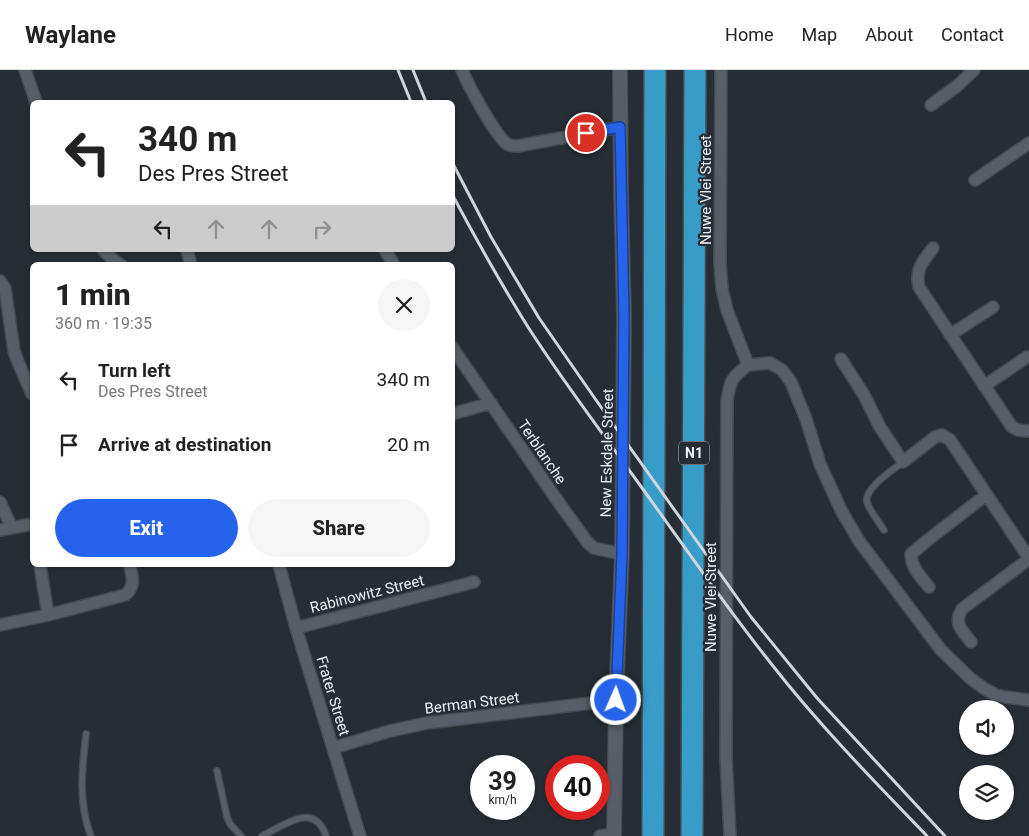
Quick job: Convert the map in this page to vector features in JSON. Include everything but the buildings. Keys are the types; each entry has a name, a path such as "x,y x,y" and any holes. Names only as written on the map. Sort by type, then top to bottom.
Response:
{"highway":[{"path":"653,836 655,70"},
{"name":"N1","path":"692,836 695,70"}],"street":[{"path":"25,70 35,100"},
{"path":"462,70 471,91 498,134 505,142 512,146 620,127"},
{"name":"New Eskdale Street","path":"614,835 616,700 622,554 624,316 620,70"},
{"name":"Nuwe Vlei Street","path":"721,70 720,263 722,289 727,310 748,365 735,375 730,382 727,401 726,757 730,836"},
{"path":"931,105 950,92 974,70"},
{"path":"975,180 1029,143"},
{"path":"933,248 919,268 919,287 1012,426 1018,430 1029,431"},
{"path":"105,252 117,262"},
{"path":"0,282 4,288 14,351 30,389"},
{"path":"950,335 993,307"},
{"name":"Terblanche","path":"455,351 588,543 594,548 622,554"},
{"path":"984,386 1027,357"},
{"path":"840,359 864,395 880,427 904,462 935,437 942,435 950,440 1029,558 962,609 958,621 960,628 971,642"},
{"path":"748,365 770,364 782,370 791,382 806,419 820,464 841,510 859,541 942,650 971,679 996,695 1029,700"},
{"path":"455,413 490,402"},
{"path":"929,587 914,567 911,554 986,494"},
{"path":"0,502 12,528"},
{"path":"0,530 30,524"},
{"path":"40,567 48,615"},
{"path":"0,625 123,596 127,594 133,584 130,567"},
{"name":"Frater Street","path":"280,567 296,628 360,836"},
{"name":"Rabinowitz Street","path":"296,628 474,582"},
{"name":"Berman Street","path":"333,748 390,731 427,723 616,700"},
{"path":"600,836 614,835"}],"lane":[{"path":"884,530 868,504 868,494 872,487 904,462"},
{"path":"86,734 82,793 91,836"},
{"path":"217,771 227,817 230,824 241,836"},
{"path":"262,836 287,823 304,817 314,819 324,829 326,836"}],"railway":[{"path":"398,70 410,100"},
{"path":"413,70 425,100"},
{"path":"455,168 491,237 539,318 751,617 817,698 945,836"},
{"path":"455,200 498,278 541,347 581,405 755,643 809,710 927,836"}],"route":[{"path":"586,133 620,127 624,316 622,554 616,700"}]}
